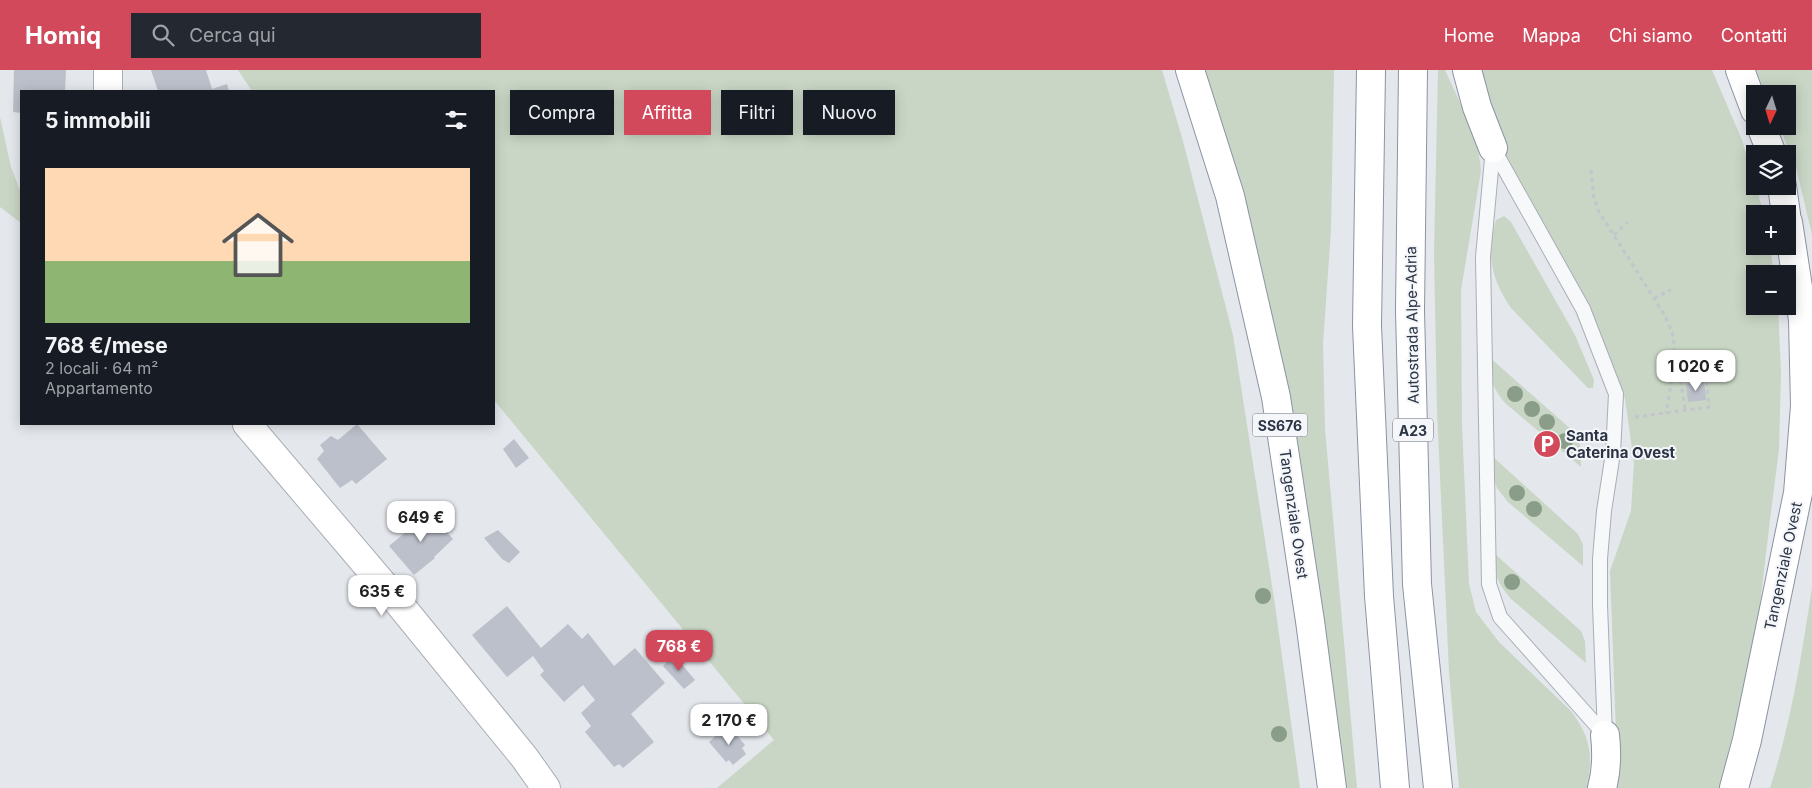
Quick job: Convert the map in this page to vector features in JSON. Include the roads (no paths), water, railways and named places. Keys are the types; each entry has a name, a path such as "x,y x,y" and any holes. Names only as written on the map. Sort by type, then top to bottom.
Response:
{"main road":[{"path":"108,70 108,90"},
{"name":"Tangenziale Ovest","path":"1190,70 1230,196 1276,397 1310,620 1332,788"},
{"name":"A23","path":"1371,70 1367,326 1379,596 1395,788"},
{"name":"Autostrada Alpe-Adria","path":"1413,70 1410,311 1417,584 1438,788"},
{"path":"1467,70 1477,107 1493,148"},
{"path":"1740,70 1746,86"},
{"name":"Tangenziale Ovest","path":"1734,788 1747,740 1798,492 1805,406 1803,320 1793,255"},
{"path":"248,425 388,590 524,757 546,788"},
{"path":"1602,788 1606,775 1605,735"}],"lane":[{"path":"1493,148 1583,310 1616,394 1613,453 1604,511 1600,559 1605,735"},
{"path":"1493,148 1483,257 1489,584 1500,616 1605,735"}],"place":[{"name":"Santa Caterina Ovest","path":"1547,444"}]}
